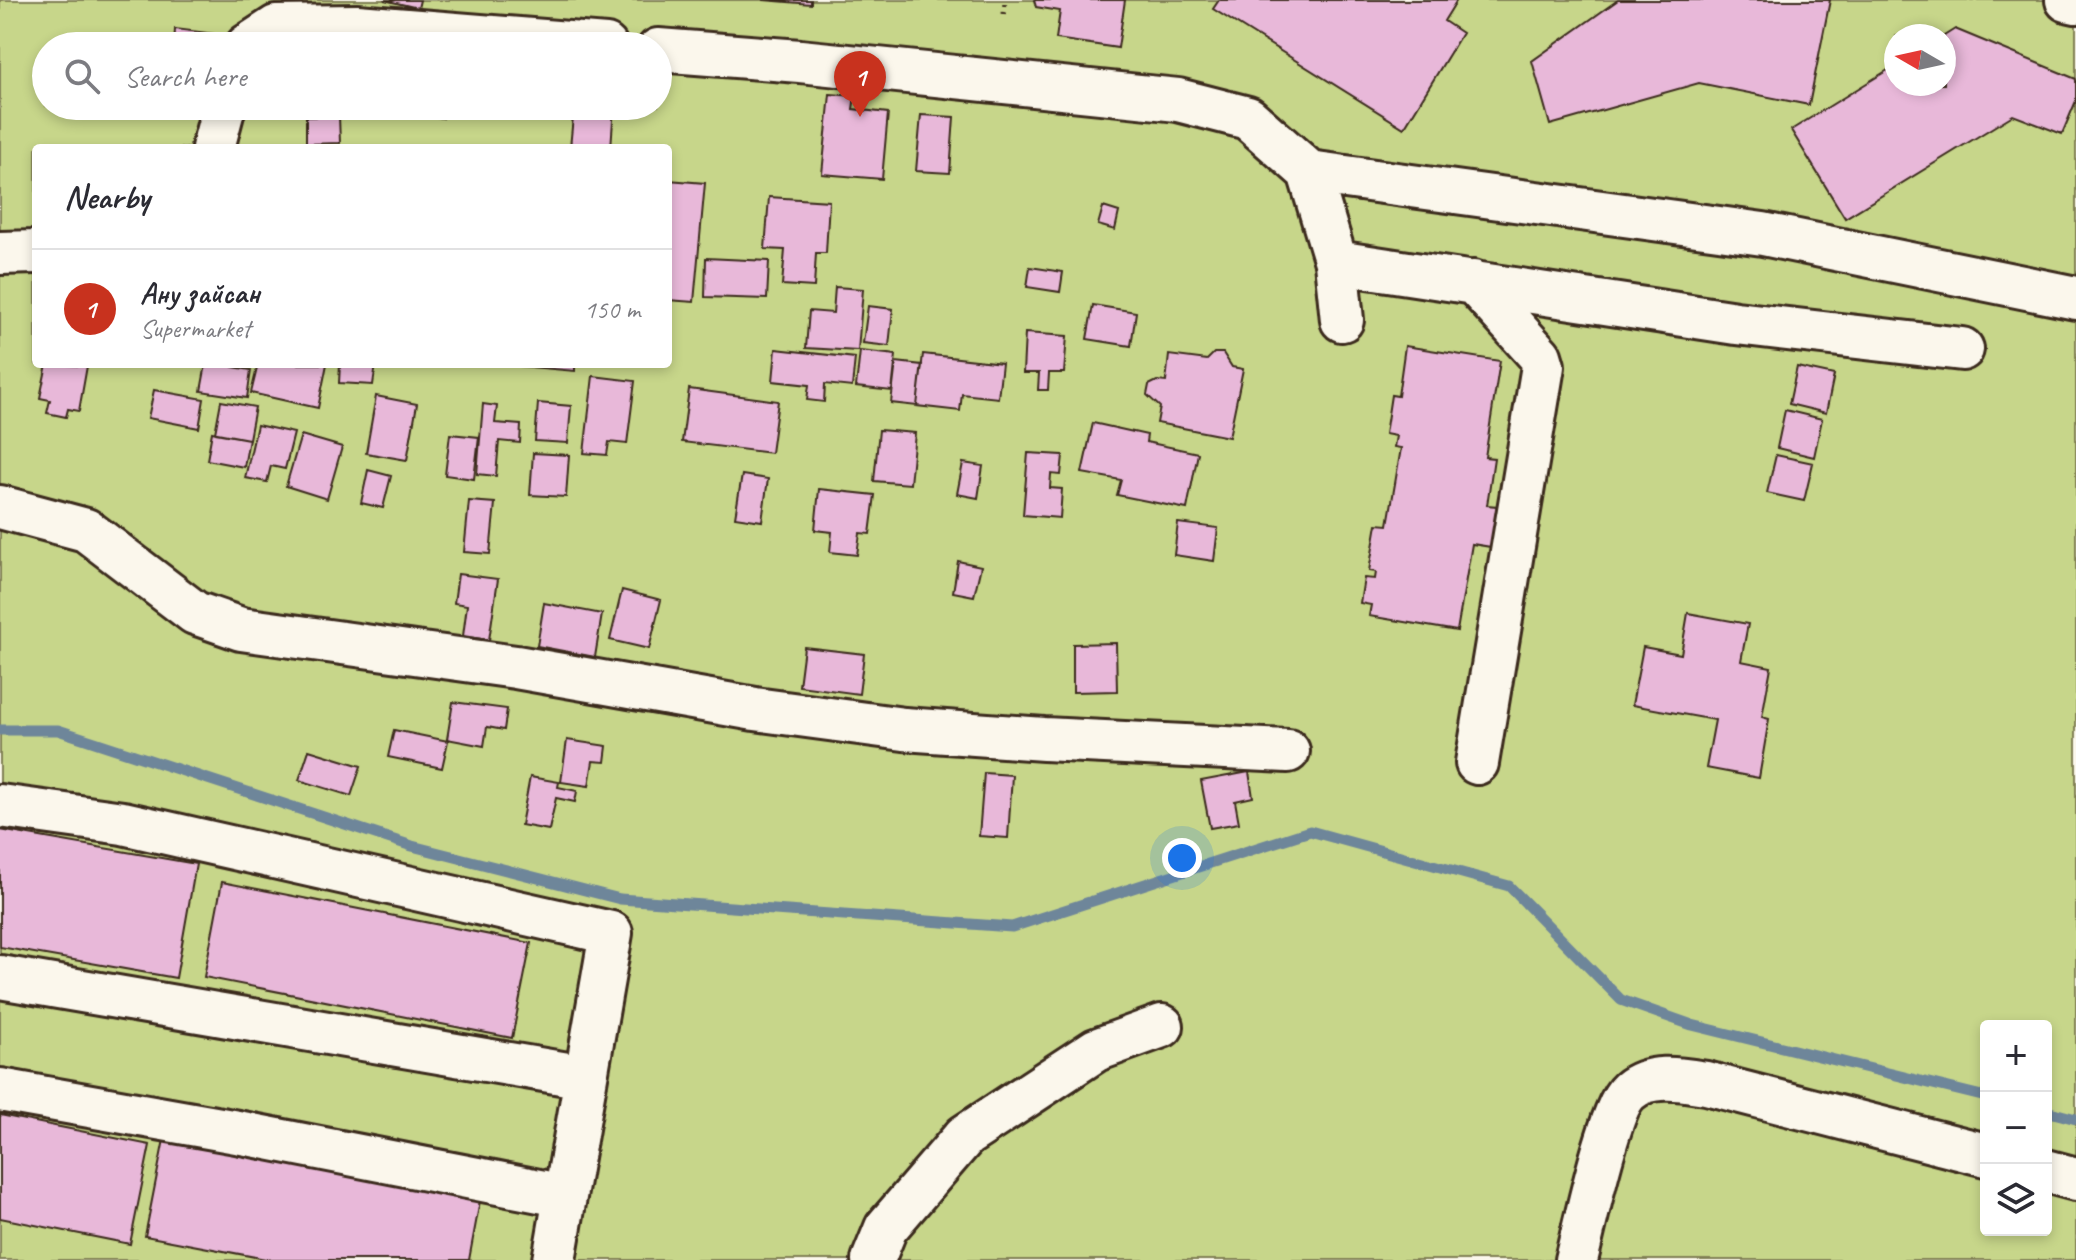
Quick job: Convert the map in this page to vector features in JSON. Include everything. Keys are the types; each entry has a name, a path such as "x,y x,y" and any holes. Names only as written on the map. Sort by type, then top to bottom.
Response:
{"street":[{"path":"2067,0 2076,2"},
{"path":"268,32 276,27 357,26 408,32"},
{"path":"672,51 800,61 1178,100 1248,118 1309,172 1336,262 1342,320"},
{"path":"214,144 220,120"},
{"path":"1309,172 1763,234 2076,298"},
{"path":"0,253 32,252"},
{"path":"1336,262 1736,323 1962,349"},
{"path":"1473,282 1540,356 1543,366 1477,763"},
{"path":"0,507 86,530 195,613 241,629 516,667 755,709 904,729 1288,751"},
{"path":"0,806 123,823 611,933 554,1260"},
{"path":"0,977 585,1077"},
{"path":"873,1260 886,1228 965,1136 1096,1050 1162,1026"},
{"path":"1576,1260 1614,1114 1628,1092 1651,1081 1676,1079 1706,1083 1980,1153"},
{"path":"0,1090 237,1132 565,1196"},
{"path":"2052,1173 2076,1179"}],"path":[{"path":"1004,14 1005,0"}],"green space":[{"path":"0,0 2076,0 2076,1260 0,1260"}],"building":[{"path":"384,0 420,0 418,8"},
{"path":"763,0 811,0 811,4"},
{"path":"1034,0 1125,0 1118,48 1056,39 1060,11 1036,7"},
{"path":"1219,0 1457,0 1444,21 1462,33 1404,128 1213,9"},
{"path":"1618,0 1830,0 1809,105 1699,83 1550,125 1532,61"},
{"path":"1956,29 2076,79 2076,101 2062,134 2013,115 1845,218 1791,130 1884,72 1884,96 1956,96"},
{"path":"830,94 855,96 853,109 888,113 882,179 822,174"},
{"path":"921,115 954,117 950,173 916,171"},
{"path":"306,120 339,120 340,143 306,144"},
{"path":"573,120 613,120 611,144 570,144"},
{"path":"672,180 705,183 694,302 672,300"},
{"path":"769,197 829,201 826,253 816,253 814,287 782,285 785,250 765,249"},
{"path":"1103,207 1119,212 1115,230 1098,225"},
{"path":"706,258 769,261 767,299 705,297"},
{"path":"1030,267 1063,272 1060,292 1027,287"},
{"path":"835,287 863,289 858,351 806,348 809,311 833,313"},
{"path":"1093,305 1136,312 1131,346 1087,339"},
{"path":"868,306 893,309 889,346 863,343"},
{"path":"1025,333 1067,336 1064,373 1049,373 1048,390 1038,390 1039,373 1023,373"},
{"path":"1405,346 1500,361 1485,457 1494,458 1487,505 1497,506 1491,547 1472,544 1457,631 1369,616 1371,605 1360,603 1364,578 1375,579 1376,572 1369,571 1377,524 1388,525 1401,448 1394,447 1396,436 1385,434 1391,395 1398,396"},
{"path":"776,349 855,358 852,387 825,384 824,402 807,400 809,385 773,381"},
{"path":"860,351 896,355 892,391 856,387"},
{"path":"1214,353 1223,353 1232,367 1243,369 1229,437 1157,423 1160,407 1147,395 1149,385 1157,381 1166,382 1169,355 1207,360"},
{"path":"923,354 1002,363 998,398 962,394 960,411 917,406"},
{"path":"896,362 922,365 917,406 891,403"},
{"path":"1797,367 1834,375 1826,413 1789,404"},
{"path":"46,368 87,368 79,411 68,409 66,417 47,413 50,400 40,398"},
{"path":"205,368 251,370 247,398 201,391"},
{"path":"257,368 326,368 318,408 251,393"},
{"path":"340,368 375,368 373,385 339,383"},
{"path":"542,368 575,368 575,371"},
{"path":"593,376 635,381 627,444 609,442 607,455 584,453"},
{"path":"689,389 778,401 771,453 682,442"},
{"path":"154,390 204,399 199,428 148,418"},
{"path":"376,396 417,404 407,460 366,453"},
{"path":"221,401 255,407 249,439 215,433"},
{"path":"538,403 571,406 568,443 535,441"},
{"path":"483,404 497,406 495,423 521,425 520,443 499,441 496,476 477,474"},
{"path":"1785,410 1822,419 1814,457 1777,448"},
{"path":"1093,423 1147,435 1146,442 1198,453 1187,509 1117,495 1121,480 1082,473"},
{"path":"257,425 294,433 285,469 271,466 267,482 245,478"},
{"path":"879,430 915,433 910,484 874,481"},
{"path":"212,432 249,439 244,467 207,460"},
{"path":"450,434 479,437 474,479 445,475"},
{"path":"301,435 342,447 327,499 286,486"},
{"path":"533,453 569,455 566,497 530,495"},
{"path":"1028,453 1063,455 1061,475 1051,474 1050,488 1062,489 1060,518 1023,515"},
{"path":"1776,455 1813,463 1804,501 1767,493"},
{"path":"963,463 983,466 978,498 957,494"},
{"path":"368,470 391,476 383,508 361,503"},
{"path":"742,475 768,479 762,521 735,517"},
{"path":"819,489 875,495 870,534 860,533 857,555 830,552 832,532 815,530"},
{"path":"469,501 495,503 490,554 464,552"},
{"path":"1178,523 1218,528 1214,561 1174,555"},
{"path":"958,561 981,566 974,596 953,592"},
{"path":"458,574 498,579 489,640 463,636 467,605 454,603"},
{"path":"622,590 661,600 649,649 610,640"},
{"path":"544,603 602,614 595,657 537,646"},
{"path":"1688,613 1748,624 1741,661 1771,667 1762,717 1769,719 1759,778 1706,768 1715,720 1632,705 1643,647 1681,654"},
{"path":"1116,643 1117,691 1073,692 1073,644"},
{"path":"804,647 864,654 859,694 799,686"},
{"path":"453,702 507,709 504,730 487,727 484,746 447,739"},
{"path":"394,730 448,741 442,768 388,757"},
{"path":"567,740 607,746 605,762 593,761 589,786 561,782"},
{"path":"309,750 361,766 351,796 299,780"},
{"path":"1249,772 1253,797 1235,801 1239,823 1210,828 1201,781"},
{"path":"984,773 1012,775 1008,838 979,836"},
{"path":"530,777 559,782 558,787 577,791 575,802 556,798 549,830 521,825"},
{"path":"0,830 196,864 176,978 0,947"},
{"path":"222,882 531,943 512,1038 204,977"},
{"path":"0,1115 150,1145 130,1244 0,1218"},
{"path":"166,1129 482,1190 469,1260 271,1260 145,1236"}],"waterway":[{"path":"0,730 58,730 412,846 620,899 1012,927 1310,831 1509,886 1621,1000 1692,1025 1980,1096"},
{"path":"2052,1113 2076,1119"}],"place":[{"name":"Ану зайсан","path":"860,117"}]}
